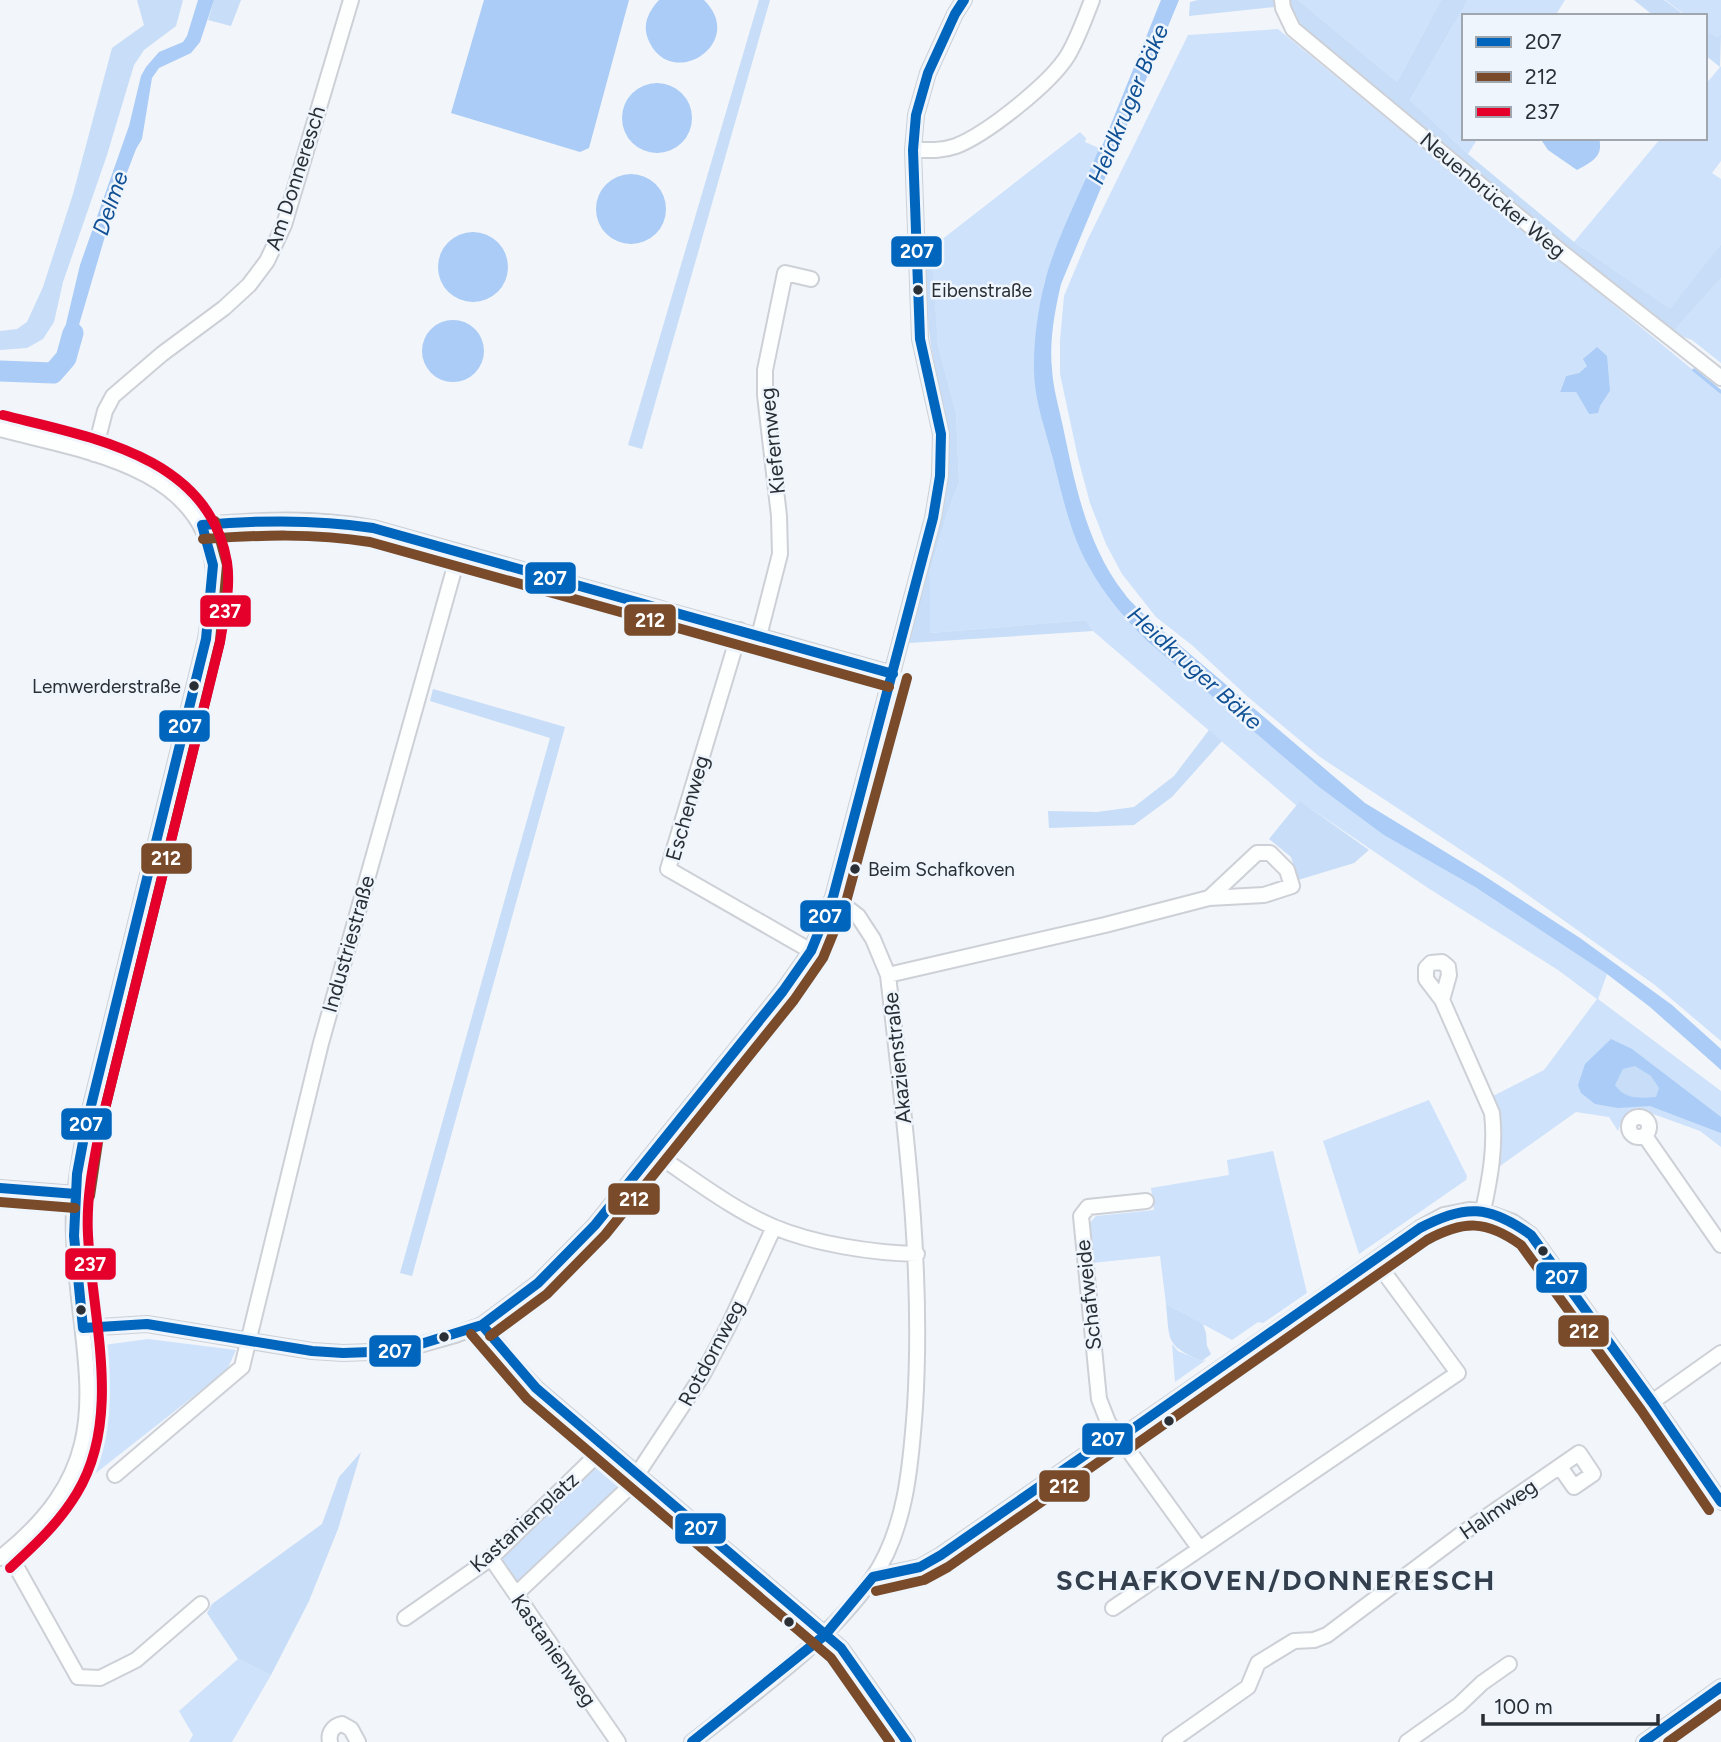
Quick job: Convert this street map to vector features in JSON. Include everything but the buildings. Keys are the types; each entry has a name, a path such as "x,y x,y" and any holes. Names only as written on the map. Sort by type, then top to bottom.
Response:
{"street":[{"name":"Am Donneresch","path":"94,454 105,411 113,396 162,354 224,308 249,285 267,261 284,225 294,194 351,0"},
{"path":"83,1328 147,1324 312,1351 343,1353 377,1352 419,1346 482,1325 538,1283 572,1251 654,1153 783,991 811,951 833,897 933,518 942,460 940,421 920,339 913,150 916,115 928,73 964,0"},
{"path":"913,150 938,150 955,146 976,136 1045,82 1068,55 1092,0"},
{"name":"Neuenbrücker Weg","path":"1282,0 1293,29 1559,250 1721,379"},
{"name":"Kiefernweg","path":"759,636 780,554 779,516 765,396 768,350 786,273 811,279"},
{"path":"0,429 94,454 143,472 162,484 180,497 202,525 213,565 205,639 86,1126 76,1194 74,1236 88,1398 85,1435 75,1468 60,1497 32,1530 4,1555 78,1677 100,1678 135,1660 201,1604"},
{"path":"202,525 260,520 337,522 373,528 893,674"},
{"name":"Industriestraße","path":"115,1475 242,1367 321,1043 459,552"},
{"name":"Eschenweg","path":"740,630 668,869 811,951"},
{"path":"888,975 1209,898 1264,895 1292,886 1287,870 1269,853 1257,853 1209,898"},
{"name":"Akazienstraße","path":"692,1742 825,1635 873,1577 903,1508 912,1460 917,1254 888,975 873,939 858,916 833,897"},
{"path":"1442,1000 1492,1113 1492,1167 1483,1211"},
{"path":"1645,1136 1721,1245"},
{"path":"654,1153 716,1194 774,1227 857,1248 917,1254"},
{"path":"0,1188 76,1194"},
{"name":"Schafweide","path":"1146,1201 1088,1207 1081,1216 1099,1399 1108,1422 1199,1548"},
{"path":"873,1577 920,1567 931,1561 1108,1439 1121,1437 1420,1228 1444,1215 1469,1210 1483,1211 1513,1222 1531,1235 1653,1402 1721,1502"},
{"name":"Rotdornweg","path":"640,1475 702,1376 729,1325 774,1227"},
{"path":"1113,1608 1458,1373 1375,1260"},
{"path":"482,1325 536,1388 841,1648 907,1742"},
{"path":"1653,1402 1721,1353"},
{"name":"Kastanienplatz","path":"405,1618 491,1558 605,1447"},
{"name":"Halmweg","path":"1170,1742 1248,1687 1258,1663 1294,1641 1314,1640 1327,1635 1460,1535 1559,1467"},
{"path":"516,1594 640,1475"},
{"name":"Kastanienweg","path":"491,1558 618,1742"},
{"path":"1407,1742 1459,1705 1482,1683 1509,1664"},
{"path":"1644,1742 1721,1687"},
{"path":"330,1742 333,1728 342,1724 351,1728 355,1741"}],"shaded area":[{"path":"137,0 183,0 176,26 144,50 134,65 107,155 63,282 54,322 43,339 27,348 0,350 0,331 17,329 27,322 43,287 73,194 112,48 144,25"},
{"path":"214,0 241,0 231,26 208,20"},
{"path":"759,0 770,0 642,449 628,445"},
{"path":"1275,0 1274,7 1189,16 1190,2"},
{"path":"1286,0 1298,0 1397,82 1441,0 1468,0 1410,100 1468,154 1574,242 1670,309 1721,244 1721,278 1672,333 1310,35 1288,9"},
{"path":"1298,0 1441,0 1397,82"},
{"path":"1468,0 1565,0 1556,14 1462,14 1462,140 1477,140 1468,154 1410,100"},
{"path":"1634,0 1664,0 1683,14 1652,14"},
{"path":"1665,0 1721,0 1721,34 1717,39 1707,32 1707,14 1684,14"},
{"path":"1278,29 1721,393 1721,1041 1655,985 1511,883 1320,757 1156,617 1122,574 1106,544 1090,503 1060,374 1064,296 1087,241 1188,35","holes":["1587,366 1610,391 1600,406 1589,414 1576,392 1560,391 1566,376 1579,373"]},
{"path":"1707,31 1717,38 1721,34 1720,67 1707,57"},
{"path":"1721,66 1721,161 1712,173 1721,179 1721,244 1671,310 1574,242 1659,140 1707,140 1707,83"},
{"path":"1080,132 1086,138 1085,142 1101,149 1044,283 1034,366 1043,424 1078,543 1088,564 1124,617 1147,641 1319,787 1385,835 1475,887 1607,974 1598,999 1721,1091 1721,1147 1700,1131 1642,1110 1632,1111 1623,1118 1618,1131 1609,1117 1576,1112 1500,1166 1501,1113 1493,1096 1544,1070 1597,999 1558,970 1428,888 1301,802 1297,806 1093,631 1086,620 930,633 930,571 959,483 956,413 938,345 931,248"},
{"path":"932,258 938,345 956,413 959,483 930,571 930,633 1086,620 1093,631 909,643 948,476 946,427 928,315 925,263"},
{"path":"1721,278 1721,363 1692,340 1672,333"},
{"path":"433,689 565,727 412,1276 400,1273 550,738 430,701"},
{"path":"1209,730 1222,741 1172,797 1134,825 1049,828 1048,811 1097,812 1134,807 1174,776"},
{"path":"1300,801 1369,850 1354,863 1298,880 1291,857 1269,839"},
{"path":"1635,1066 1651,1076 1659,1088 1657,1097 1638,1098 1619,1090 1615,1084 1623,1069"},
{"path":"1429,1100 1467,1176 1466,1180 1359,1254 1323,1141"},
{"path":"1273,1151 1307,1293 1263,1323 1258,1322 1232,1340 1166,1304 1160,1256 1092,1263 1088,1225 1096,1216 1154,1210 1151,1188 1229,1175 1227,1160"},
{"path":"1166,1304 1203,1324 1211,1354 1202,1361 1175,1346 1169,1334"},
{"path":"148,1339 236,1350 227,1370 82,1484 99,1435 104,1345"},
{"path":"1172,1344 1178,1351 1202,1361 1206,1360 1175,1382"},
{"path":"361,1452 338,1529 309,1601 271,1675 238,1659 207,1613 212,1604 322,1524 339,1477"},
{"path":"598,1458 627,1485 517,1584 499,1558"},
{"path":"238,1659 271,1675 232,1742 189,1742 193,1735 179,1711"}],"water":[{"path":"198,0 214,0 200,42 191,53 159,68 152,78 142,139 113,209 76,335 66,358 65,328 80,265 129,126 141,76 159,52 183,42"},
{"path":"484,0 629,0 589,148 580,152 451,113"},
{"path":"659,0 704,0 715,16 717,32 711,45 701,56 687,62 672,62 659,55 648,39 646,23"},
{"name":"Heidkruger Bäke","path":"1161,0 1179,0 1061,284 1051,348 1056,398 1078,492 1092,535 1111,575 1127,597 1150,620 1365,803 1580,938 1672,1005 1721,1049 1721,1070 1650,1007 1607,974 1475,887 1384,835 1319,787 1147,641 1115,605 1088,565 1067,513 1037,400 1034,365 1037,325 1044,285 1054,252 1101,149"},
{"path":"664,83 677,89 686,98 690,104 690,132 682,143 671,151 650,153 632,143 624,132 622,111 632,93 643,85"},
{"path":"1541,140 1599,140 1598,154 1577,170 1548,150"},
{"path":"638,174 651,180 660,189 664,195 664,223 656,234 645,242 624,244 606,234 598,223 596,202 606,184 617,176"},
{"path":"480,232 493,238 502,247 506,253 506,281 498,292 487,300 466,302 448,292 440,281 438,260 448,242 459,234"},
{"path":"447,320 459,320 475,329 482,339 482,363 475,373 459,382 447,382 436,377 427,368 422,357 422,345 427,334 436,325"},
{"path":"1597,347 1607,356 1610,391 1598,413 1589,414 1576,392 1560,392 1566,376 1579,373 1587,366 1583,359"},
{"path":"1611,1039 1632,1049 1721,1117 1721,1133 1650,1106 1618,1108 1595,1104 1581,1093 1578,1085 1585,1064","holes":["1635,1066 1651,1076 1659,1088 1656,1097 1628,1096 1615,1085 1623,1069"]}],"waterway":[{"name":"Delme","path":"0,371 53,373 66,358 73,333"},
{"path":"1694,370 1721,392"}],"transit line":[{"name":"207","path":"83,1328 147,1324 312,1351 343,1353 398,1351 482,1325 538,1283 595,1225 783,991 811,951 833,897 933,518 940,476 941,434 920,339 913,150 916,115 928,73 964,0"},
{"name":"237","path":"3,415 107,443 141,457 171,475 197,497 216,526 227,562 228,582 220,642 100,1129 93,1168 88,1222 101,1367 99,1432 91,1463 70,1504 46,1533 10,1568"},
{"name":"212","path":"90,1196 100,1129 220,641 227,565 215,521"},
{"name":"207","path":"202,525 288,521 373,528 893,674"},
{"name":"207","path":"83,1328 74,1236 77,1174 86,1126 206,639 213,565 202,525"},
{"name":"212","path":"203,539 286,536 370,542 889,687"},
{"name":"212","path":"490,1336 547,1294 605,1235 794,1000 823,958 846,902 907,678"},
{"name":"207","path":"0,1188 76,1194"},
{"name":"212","path":"0,1202 75,1208"},
{"name":"207","path":"873,1577 920,1567 941,1555 1108,1439 1121,1437 1420,1228 1464,1212 1489,1213 1531,1235 1721,1502"},
{"name":"212","path":"876,1591 924,1580 948,1567 1113,1452 1129,1449 1427,1240 1464,1226 1486,1227 1521,1245 1641,1410 1709,1510"},
{"name":"207","path":"482,1325 536,1388 841,1648 907,1742"},
{"name":"212","path":"471,1334 527,1399 831,1658 890,1742"},
{"name":"207","path":"692,1742 825,1635 873,1577"},
{"name":"207","path":"1644,1742 1721,1687"},
{"name":"212","path":"1668,1742 1721,1704"}],"place":[{"name":"Eibenstraße","path":"918,290"},
{"name":"Lemwerderstraße","path":"194,686"},
{"name":"Beim Schafkoven","path":"855,869"}],"district":[{"name":"SCHAFKOVEN/DONNERESCH","path":"1276,1580"}]}
